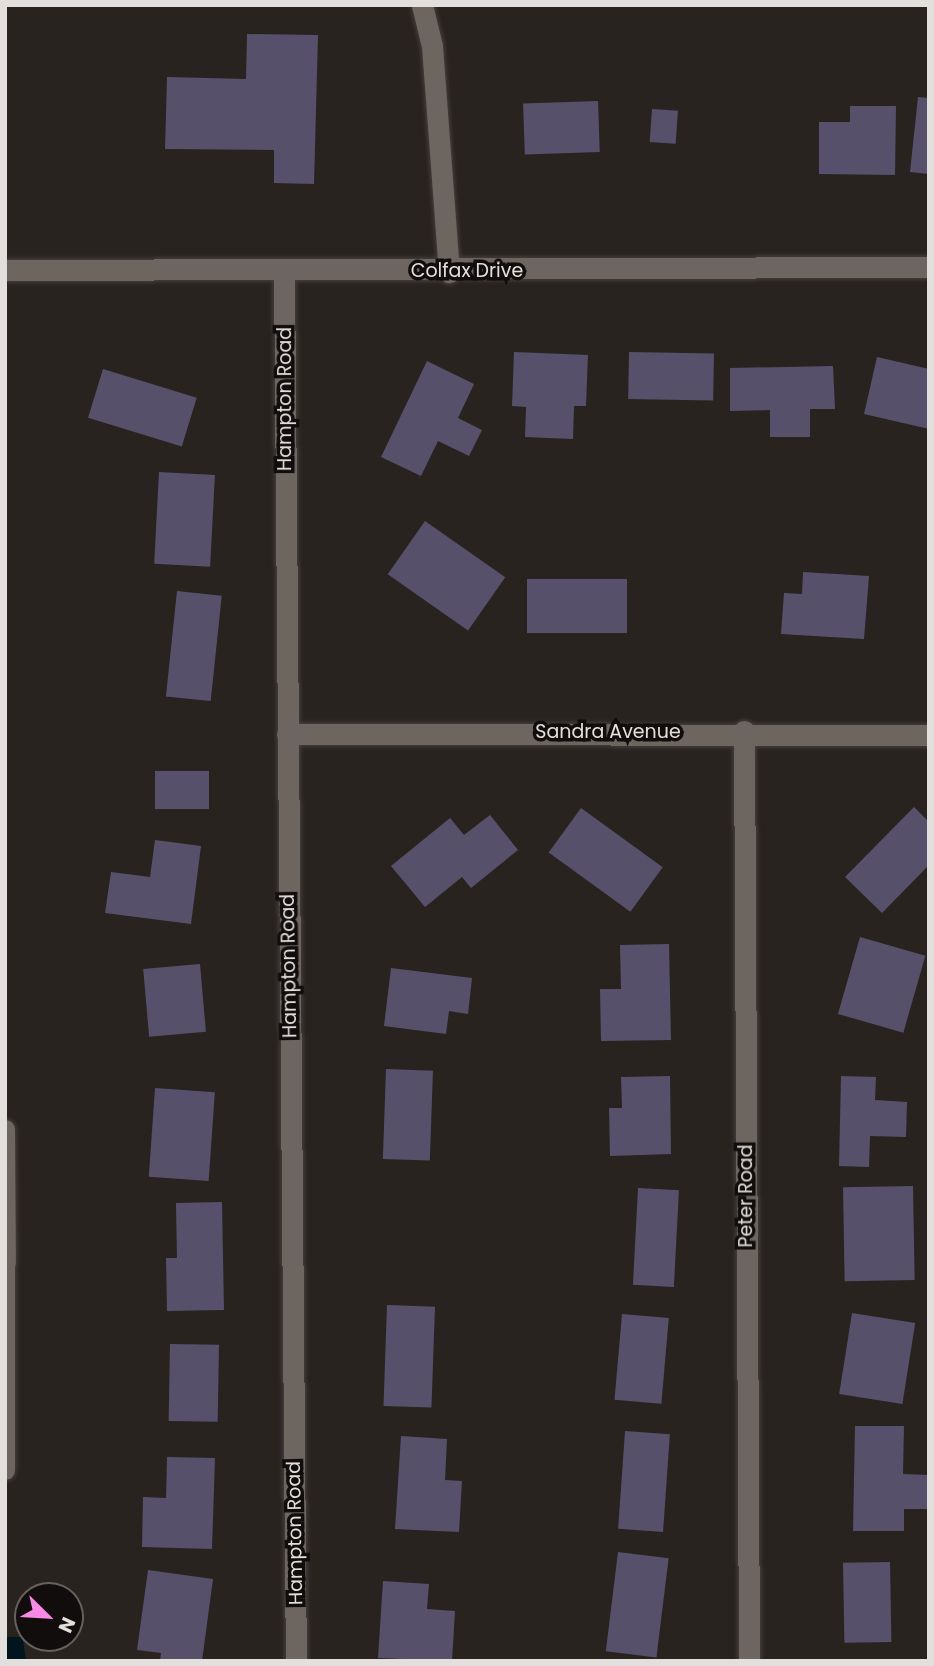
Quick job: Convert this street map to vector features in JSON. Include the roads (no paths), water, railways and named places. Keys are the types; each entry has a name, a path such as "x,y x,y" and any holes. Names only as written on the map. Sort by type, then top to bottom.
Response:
{"street":[{"path":"422,5 432,46 449,272"},
{"name":"Colfax Drive","path":"5,270 449,272 929,267"},
{"name":"Hampton Road","path":"284,271 296,1661"},
{"name":"Sandra Avenue","path":"287,734 744,732 929,735"},
{"name":"Peter Road","path":"744,732 749,1661"}],"lane":[{"path":"5,1129 5,1470"}],"water":[{"path":"5,1637 14,1637 14,1652 25,1652 26,1661 5,1661"}]}
